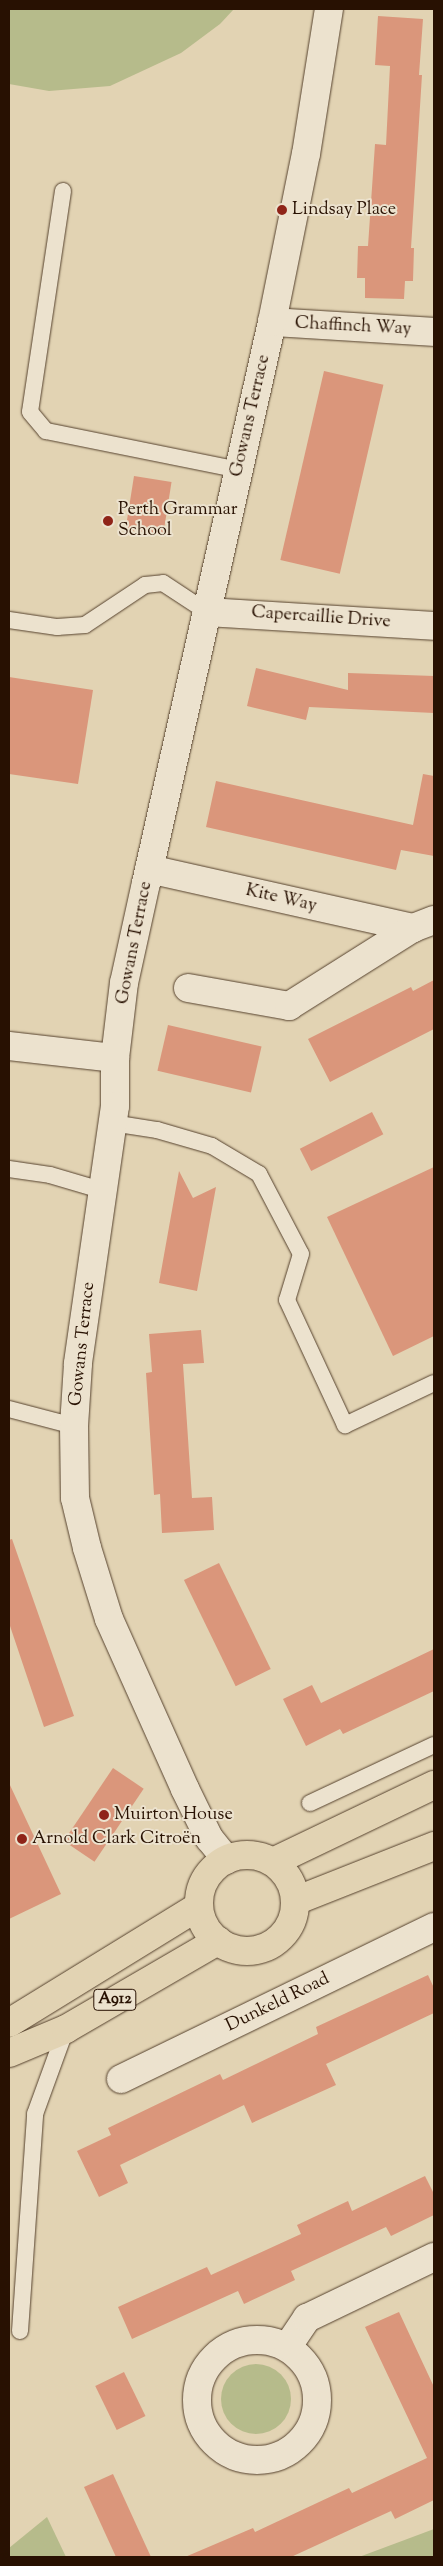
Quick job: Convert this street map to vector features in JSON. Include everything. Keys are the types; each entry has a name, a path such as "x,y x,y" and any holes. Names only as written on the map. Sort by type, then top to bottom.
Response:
{"main road":[{"path":"273,1862 434,1786"},
{"path":"295,1901 434,1846"},
{"path":"245,1854 260,1856 273,1862 288,1879 295,1901 293,1916 286,1930 276,1941 262,1948 240,1949 218,1941 209,1932 202,1920 199,1906 200,1891 206,1876 217,1865 227,1860 245,1854"},
{"name":"A912","path":"9,2023 199,1906"},
{"name":"A912","path":"9,2053 66,2029 218,1941"}],"street":[{"name":"Gowans Terrace","path":"227,1860 209,1838 185,1789 109,1619 87,1548 75,1498 74,1426 78,1364 101,1190 115,1106 116,1058 124,983 272,322 306,154 330,9"},
{"name":"Chaffinch Way","path":"272,322 434,332"},
{"name":"Capercaillie Drive","path":"207,612 434,626"},
{"name":"Kite Way","path":"149,869 423,924"},
{"name":"Kite Way","path":"188,988 289,1006 423,924"},
{"path":"9,1046 116,1058"},
{"name":"Dunkeld Road","path":"121,2079 434,1927"},
{"path":"288,2346 307,2318 434,2257"},
{"path":"262,2339 288,2346 308,2367 316,2383 318,2400 315,2418 306,2436 292,2450 273,2459 253,2461 239,2458 226,2452 210,2438 199,2417 196,2402 199,2385 206,2368 217,2355 231,2346 246,2340 262,2339"}],"lane":[{"path":"62,191 30,412 46,431 239,470"},
{"path":"9,620 57,627 85,625 145,585 164,583 207,612"},
{"path":"112,1122 157,1130 212,1146 259,1174 301,1254 286,1300 345,1425 434,1383"},
{"path":"9,1169 50,1175 101,1190"},
{"path":"9,1409 74,1426"},
{"path":"310,1803 434,1745"},
{"path":"20,2331 35,2114 66,2029"}],"green space":[{"path":"9,9 234,9 220,24 181,53 110,86 49,91 9,84"},
{"path":"256,2364 269,2367 281,2374 288,2386 291,2399 288,2412 281,2424 269,2431 256,2434 243,2431 231,2424 224,2412 221,2399 224,2386 231,2374 243,2367"},
{"path":"47,2517 66,2557 9,2557 9,2548"},
{"path":"434,2529 434,2557 359,2557"}],"building":[{"path":"378,16 423,19 419,75 422,75 411,248 414,248 413,281 405,281 404,299 365,298 365,278 357,278 358,246 368,246 375,144 386,145 390,66 375,65"},
{"path":"324,371 383,385 340,574 280,560"},
{"path":"134,476 172,482 163,535 126,529"},
{"path":"256,668 348,690 348,673 434,676 434,713 309,707 306,720 247,706"},
{"path":"9,677 93,690 78,784 9,774"},
{"path":"423,774 434,776 434,856 401,850 396,870 206,827 216,781 413,825"},
{"path":"434,980 434,1029 330,1082 308,1039 411,987 413,991"},
{"path":"168,1025 262,1047 251,1092 157,1071"},
{"path":"372,1112 383,1134 311,1171 300,1149"},
{"path":"434,1167 434,1336 393,1356 327,1217"},
{"path":"179,1171 193,1198 216,1187 197,1291 159,1283"},
{"path":"201,1330 204,1363 183,1364 192,1498 212,1497 214,1530 162,1533 160,1494 154,1495 146,1373 152,1372 149,1334"},
{"path":"12,1539 74,1716 44,1727 9,1623 9,1540"},
{"path":"219,1563 271,1669 236,1686 184,1580"},
{"path":"434,1649 434,1691 343,1734 340,1729 306,1746 283,1699 312,1685 321,1703"},
{"name":"Muirton House","path":"113,1768 144,1789 94,1862 64,1841"},
{"name":"Arnold Clark Citroën","path":"9,1783 61,1894 9,1919"},
{"path":"428,1975 434,1988 434,2013 326,2064 336,2085 252,2123 244,2105 120,2165 128,2183 99,2197 77,2151 111,2135 108,2128 220,2074 223,2080 318,2034 316,2027"},
{"path":"425,2176 434,2194 434,2215 391,2236 386,2227 291,2271 295,2280 244,2304 238,2291 132,2339 118,2307 207,2267 211,2275 301,2234 297,2225 348,2201 352,2211"},
{"path":"399,2312 434,2387 434,2500 395,2519 391,2511 291,2557 185,2557 253,2528 255,2532 349,2488 352,2493 427,2458 365,2327"},
{"path":"124,2372 145,2416 117,2430 95,2386"},
{"path":"113,2474 151,2557 116,2557 84,2487"}],"place":[{"name":"Lindsay Place","path":"282,210"},
{"name":"Perth Grammar School","path":"108,521"},
{"name":"Muirton House","path":"104,1815"},
{"name":"Arnold Clark Citroën","path":"22,1839"}]}
